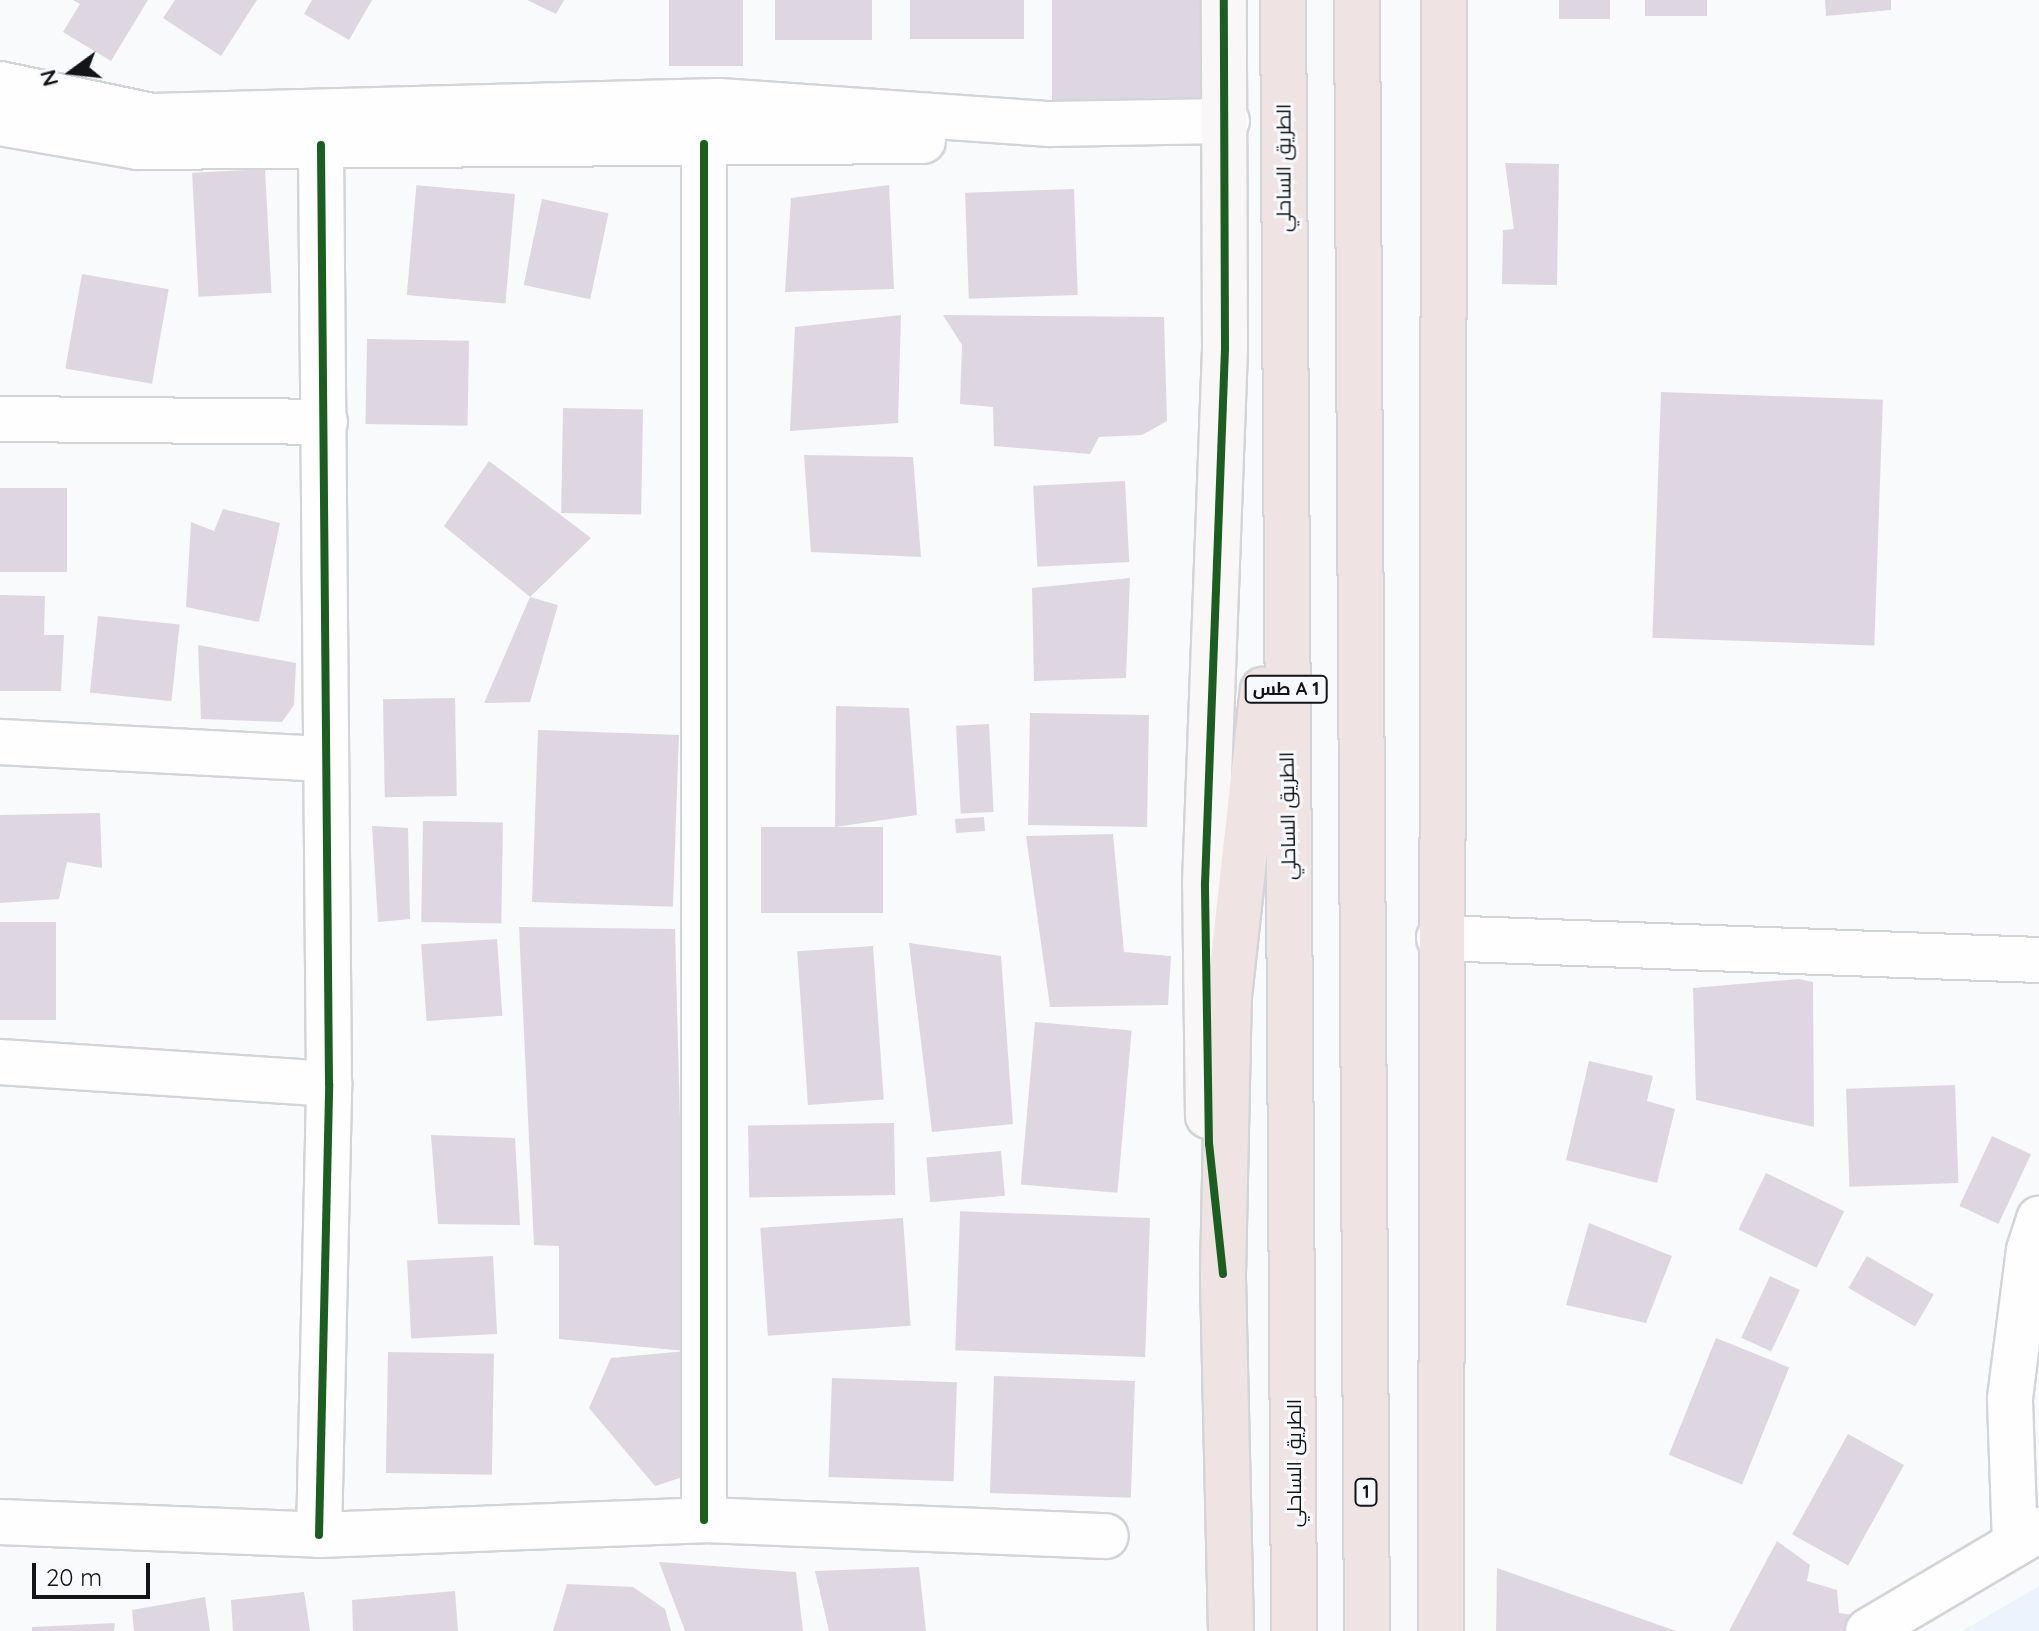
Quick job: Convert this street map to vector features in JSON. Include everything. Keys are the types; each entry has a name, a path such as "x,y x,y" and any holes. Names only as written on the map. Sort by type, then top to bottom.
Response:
{"highway":[{"name":"الطريق الساحلي","path":"1283,0 1294,1631"},
{"name":"1","path":"1357,0 1367,1631"},
{"path":"1441,1631 1439,938 1444,0"},
{"path":"1231,1631 1223,1274 1229,996 1285,493"}],"street":[{"path":"1223,1274 1205,1036 1225,364 1224,0"},
{"path":"0,84 152,116 719,101 1050,124 1223,130"},
{"path":"0,123 137,147 704,144 1223,130"},
{"path":"704,144 704,1520"},
{"path":"319,1535 329,1084 321,145"},
{"path":"0,419 325,422"},
{"path":"0,742 324,759"},
{"path":"1439,938 2039,960"},
{"path":"0,1062 329,1084"},
{"path":"1868,1631 2027,1537 2010,1398 2029,1250 2039,1219"},
{"path":"0,1522 319,1535 704,1520 1106,1536"}],"shaded area":[{"path":"2039,1586 2039,1631 1962,1631"}],"building":[{"path":"73,0 148,0 111,61 63,32 80,4"},
{"path":"175,0 257,0 221,56 163,18"},
{"path":"312,0 372,0 349,40 304,14"},
{"path":"527,0 564,0 556,14"},
{"path":"669,0 743,0 743,66 669,66"},
{"path":"775,0 872,0 872,40 775,40"},
{"path":"910,0 1024,0 1024,39 910,39"},
{"path":"1052,0 1202,0 1202,111 1052,111"},
{"path":"1559,0 1610,0 1610,19 1559,19"},
{"path":"1645,0 1707,0 1707,16 1645,16"},
{"path":"1825,0 1891,0 1891,10 1826,16"},
{"path":"1505,163 1559,164 1557,285 1502,284 1503,230 1514,229"},
{"path":"265,169 271,293 199,297 192,173"},
{"path":"416,185 515,194 505,304 407,295"},
{"path":"889,185 894,289 785,292 791,198"},
{"path":"1074,189 1078,295 969,299 965,193"},
{"path":"542,199 609,213 590,299 524,285"},
{"path":"82,274 169,289 152,384 65,369"},
{"path":"901,315 898,423 790,431 795,327"},
{"path":"943,315 1164,317 1167,421 1142,435 1099,437 1090,454 994,446 993,407 960,404 962,345"},
{"path":"367,339 469,341 468,426 366,424"},
{"path":"1661,392 1883,400 1874,646 1652,638"},
{"path":"563,408 643,409 641,514 561,513"},
{"path":"804,455 913,457 921,557 811,552"},
{"path":"489,461 591,538 530,597 444,526"},
{"path":"1125,481 1129,562 1037,567 1033,486"},
{"path":"0,488 67,488 67,572 0,572"},
{"path":"223,509 280,523 259,622 186,607 191,522 214,531"},
{"path":"1130,578 1126,678 1034,681 1032,588"},
{"path":"0,595 45,596 44,635 64,635 61,691 0,691"},
{"path":"530,597 558,605 530,702 484,703"},
{"path":"98,616 180,625 172,701 90,693"},
{"path":"198,645 296,663 294,705 282,722 201,719"},
{"path":"455,698 457,796 385,797 383,699"},
{"path":"836,706 909,708 917,815 835,827"},
{"path":"1030,713 1149,715 1147,827 1028,825"},
{"path":"989,724 994,812 961,814 956,726"},
{"path":"538,730 679,735 673,907 532,902"},
{"path":"100,813 102,868 67,862 59,899 0,903 0,815"},
{"path":"984,817 985,831 956,833 955,819"},
{"path":"423,821 503,822 501,923 421,922"},
{"path":"372,826 408,828 410,919 378,922"},
{"path":"761,827 883,827 883,913 761,913"},
{"path":"1113,834 1124,952 1171,956 1168,1005 1050,1007 1026,836"},
{"path":"0,922 56,922 56,1020 0,1020"},
{"path":"519,927 675,929 686,1351 559,1339 559,1246 534,1245"},
{"path":"497,939 502,1016 427,1021 421,944"},
{"path":"909,943 1001,956 1013,1124 932,1132"},
{"path":"873,946 884,1100 808,1105 797,951"},
{"path":"1799,979 1813,982 1814,1127 1696,1100 1693,988"},
{"path":"1035,1022 1132,1030 1117,1193 1021,1184"},
{"path":"1589,1061 1653,1076 1647,1101 1675,1109 1657,1183 1566,1160"},
{"path":"1955,1085 1958,1183 1849,1187 1846,1089"},
{"path":"894,1123 895,1195 749,1198 748,1126"},
{"path":"431,1135 515,1138 520,1225 438,1224"},
{"path":"1992,1136 2031,1154 1998,1224 1959,1206"},
{"path":"1001,1151 1005,1196 930,1202 926,1158"},
{"path":"1766,1173 1844,1211 1817,1268 1738,1230"},
{"path":"960,1211 1150,1218 1145,1357 955,1350"},
{"path":"903,1218 911,1326 768,1336 760,1228"},
{"path":"1589,1223 1672,1256 1646,1323 1566,1305"},
{"path":"493,1256 497,1334 411,1338 407,1261"},
{"path":"1867,1256 1934,1294 1915,1327 1848,1288"},
{"path":"1770,1276 1800,1290 1771,1352 1741,1338"},
{"path":"1716,1338 1789,1368 1742,1484 1669,1455"},
{"path":"686,1351 689,1475 655,1486 589,1408 611,1358"},
{"path":"388,1352 494,1354 492,1475 386,1473"},
{"path":"994,1376 1135,1381 1131,1498 990,1493"},
{"path":"832,1378 957,1382 953,1481 829,1477"},
{"path":"1848,1434 1904,1465 1848,1566 1792,1535"},
{"path":"1777,1541 1810,1565 1807,1581 1837,1590 1839,1613 1871,1617 1847,1631 1729,1631"},
{"path":"659,1562 796,1572 803,1631 685,1631"},
{"path":"919,1567 926,1631 829,1631 815,1571"},
{"path":"1497,1568 1676,1631 1496,1631"},
{"path":"567,1584 633,1587 665,1609 671,1631 553,1631"},
{"path":"455,1591 458,1631 353,1631 352,1600"},
{"path":"304,1592 310,1631 233,1631 231,1600"},
{"path":"205,1597 210,1631 134,1631 132,1610"},
{"path":"115,1623 114,1631 32,1631 32,1627"}],"cycle path":[{"path":"1223,1274 1209,1144 1205,884 1225,349 1224,0"},
{"path":"704,144 704,1520"},
{"path":"319,1535 329,1084 321,145"}]}
